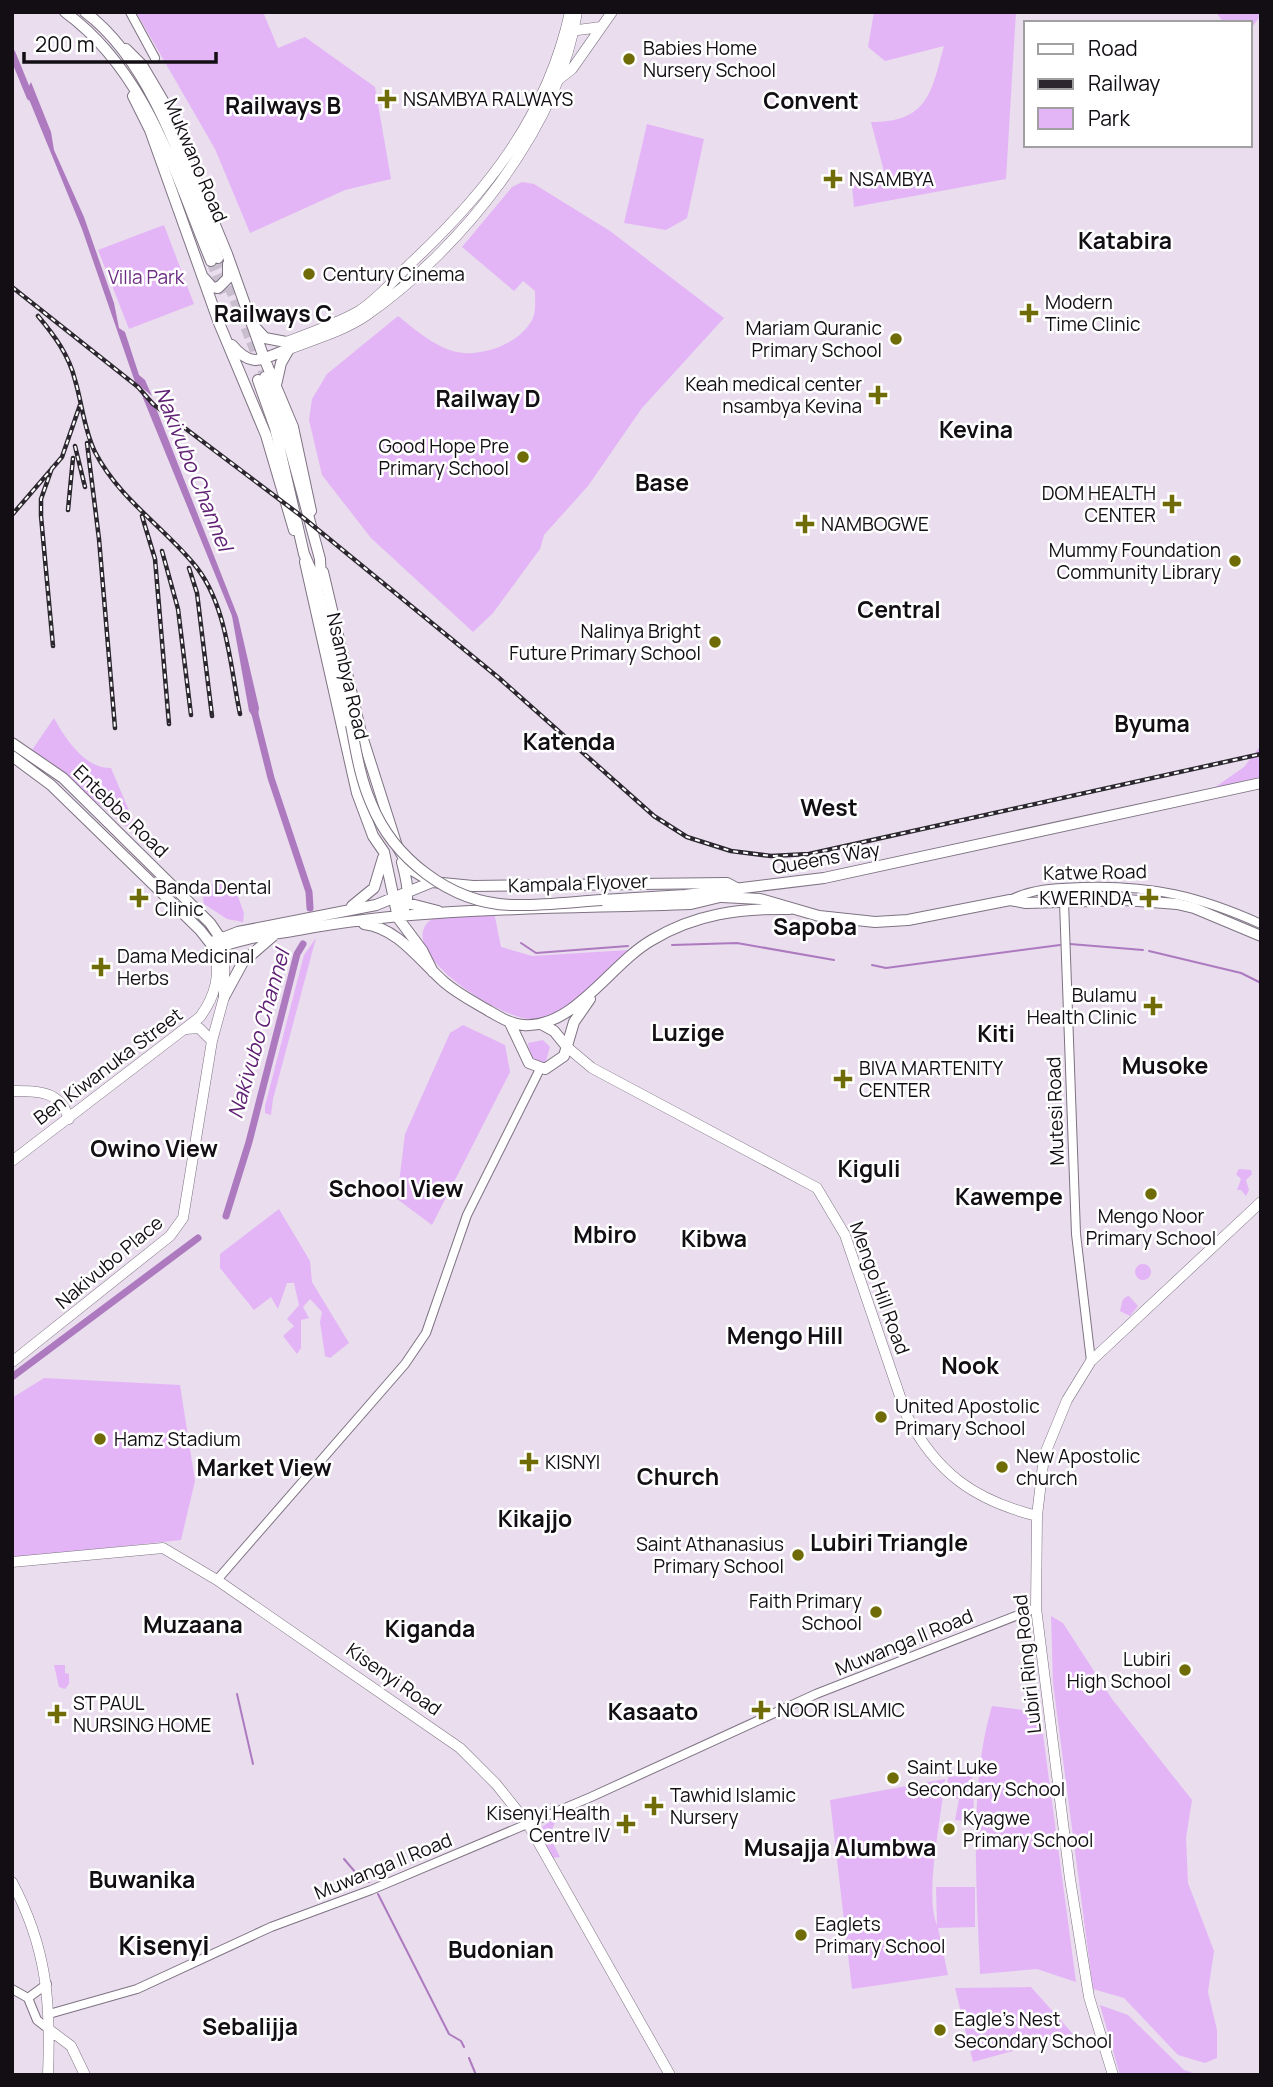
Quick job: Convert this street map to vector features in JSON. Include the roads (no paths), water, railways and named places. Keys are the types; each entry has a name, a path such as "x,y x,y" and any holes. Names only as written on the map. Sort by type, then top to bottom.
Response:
{"main road":[{"path":"65,12 103,47 128,76 149,110 228,278 225,284 212,287 200,273"},
{"name":"Mukwano Road","path":"85,12 115,38 145,86 170,136 219,258"},
{"path":"248,360 356,321 410,281 488,201 516,160 558,80 569,31 570,12"},
{"path":"250,320 265,338 287,345 368,304 477,196 515,147 577,12"},
{"path":"558,80 572,69 612,12"},
{"path":"569,31 601,27"},
{"name":"Nsambya Road","path":"103,47 131,90 150,130 200,273 266,435 293,528 304,554 308,583 357,793 373,836 384,852 398,918 422,950 433,972"},
{"name":"Nsambya Road","path":"219,258 250,320 293,427 320,559 361,733 398,848 410,869 432,882"},
{"path":"225,338 248,360"},
{"path":"276,385 287,345"},
{"path":"243,380 248,360"},
{"path":"261,378 284,426 320,559 319,575 335,658 314,577 304,554 261,378"},
{"name":"Kampala Flyover","path":"335,658 365,788 378,820 401,852 431,878 469,896 509,905 685,895"},
{"name":"Entebbe Road","path":"12,743 70,785 123,835 205,918 218,944"},
{"name":"Entebbe Road","path":"12,756 61,795 218,944"},
{"name":"Queens Way","path":"340,917 432,882 473,886 727,883 740,890 871,869 1261,783"},
{"path":"61,795 70,785"},
{"path":"115,846 123,835"},
{"path":"398,848 408,892 407,904 398,918"},
{"path":"218,944 276,934 340,917 369,896 379,878 384,852"},
{"path":"1088,901 1091,887"},
{"path":"685,895 740,890"},
{"path":"685,895 760,899 797,909"},
{"path":"394,897 407,904 458,913"},
{"path":"218,944 238,932 340,917 398,918 458,913 691,904 720,897"},
{"name":"Katwe Road","path":"797,909 820,916 875,922 908,920 1025,898 1064,902 1126,900 1194,908 1261,936"},
{"path":"543,1025 567,1013 644,944 688,922 730,911 797,909"},
{"path":"340,917 387,931 454,989 510,1023 543,1025 554,1031 567,1047"},
{"path":"205,918 238,932"},
{"path":"224,997 243,962 276,934"},
{"name":"Nakivubo Place","path":"12,1362 178,1228 187,1209 212,1041 224,997 218,944"},
{"name":"Ben Kiwanuka Street","path":"12,1161 201,1017 215,993 218,944"},
{"path":"552,1067 561,1060 573,1022 600,982"},
{"path":"510,1023 529,1063 540,1069 567,1060 582,1060"},
{"path":"185,1030 199,1028 212,1041"},
{"name":"Mengo Hill Road","path":"567,1047 582,1060 817,1188 845,1235 906,1414 918,1437 931,1455 962,1484 995,1504 1037,1516"},
{"path":"12,1091 43,1091 52,1095 59,1100 69,1119"},
{"name":"Lubiri Ring Road","path":"1113,2075 1089,1997 1070,1879 1036,1608 1037,1516 1044,1456 1054,1427 1091,1361 1261,1202"},
{"name":"Kisenyi Road","path":"12,1562 161,1548 217,1580 460,1748 496,1784 528,1824 670,2075"},
{"path":"12,1882 34,1931 47,1984 51,2031 48,2075"},
{"path":"51,2031 71,2046 85,2075"}],"street":[{"path":"130,12 155,58"},
{"name":"Katwe Road","path":"1025,898 1052,888 1144,887 1180,893 1261,924"},
{"name":"Mutesi Road","path":"1064,902 1076,1234 1091,1361"},
{"path":"217,1580 390,1381 426,1333 467,1215 540,1069"},
{"name":"Muwanga II Road","path":"49,2014 137,1989 271,1927 370,1890 528,1824 816,1694 1036,1608"},
{"path":"28,1998 47,1984"},
{"path":"12,1990 28,1998 33,2014 51,2031"}],"waterway":[{"name":"Nakivubo Channel","path":"12,53 30,97"},
{"name":"Nakivubo Channel","path":"139,384 143,395"},
{"name":"Nakivubo Channel","path":"255,714 271,778 309,892 310,908"},
{"path":"521,943 536,953 628,946"},
{"path":"672,945 737,943 834,960"},
{"name":"Nakivubo Channel","path":"226,1216 249,1142 297,954 303,944"},
{"path":"1070,944 1143,950"},
{"path":"872,965 886,968 1060,945"},
{"path":"1149,951 1241,973 1261,983"},
{"name":"Nakivubo Channel","path":"12,1377 198,1238"},
{"path":"237,1694 253,1764"},
{"path":"344,1859 356,1873 369,1882"},
{"path":"378,1894 449,2034 461,2041 464,2047"},
{"path":"469,2058 476,2075"}],"tunnel":[{"path":"218,258 265,377"},
{"path":"211,261 224,293"}],"railway":[{"path":"12,287 138,387 153,404 300,515 499,678 654,816 687,837 731,851 771,856 809,854 1261,754"},
{"path":"38,316 69,362 95,452 128,497 193,563 213,596 226,635 240,714"},
{"path":"12,515 62,457 80,405"},
{"path":"87,443 99,539 115,728"},
{"path":"75,446 85,487"},
{"path":"68,510 73,458"},
{"path":"52,468 41,499 41,516 53,646"},
{"path":"142,516 155,559 169,724"},
{"path":"162,551 178,609 191,715"},
{"path":"189,568 197,593 212,716"}],"place":[{"name":"Babies Home Nursery School","path":"629,59"},
{"name":"NSAMBYA RALWAYS","path":"387,99"},
{"name":"NSAMBYA","path":"833,179"},
{"name":"Century Cinema","path":"309,274"},
{"name":"Modern Time Clinic","path":"1029,313"},
{"name":"Mariam Quranic Primary School","path":"896,339"},
{"name":"Keah medical center nsambya Kevina","path":"878,395"},
{"name":"Good Hope Pre Primary School","path":"523,457"},
{"name":"DOM HEALTH CENTER","path":"1172,504"},
{"name":"NAMBOGWE","path":"805,524"},
{"name":"Mummy Foundation Community Library","path":"1235,561"},
{"name":"Nalinya Bright Future Primary School","path":"715,642"},
{"name":"Banda Dental Clinic","path":"139,898"},
{"name":"KWERINDA","path":"1149,898"},
{"name":"Dama Medicinal Herbs","path":"101,967"},
{"name":"Bulamu Health Clinic","path":"1153,1006"},
{"name":"BIVA MARTENITY CENTER","path":"843,1079"},
{"name":"Mengo Noor Primary School","path":"1151,1194"},
{"name":"United Apostolic Primary School","path":"881,1417"},
{"name":"Hamz Stadium","path":"100,1439"},
{"name":"KISNYI","path":"529,1462"},
{"name":"New Apostolic church","path":"1002,1467"},
{"name":"Saint Athanasius Primary School","path":"798,1555"},
{"name":"Faith Primary School","path":"876,1612"},
{"name":"Lubiri High School","path":"1185,1670"},
{"name":"NOOR ISLAMIC","path":"761,1710"},
{"name":"ST PAUL NURSING HOME","path":"57,1714"},
{"name":"Saint Luke Secondary School","path":"893,1778"},
{"name":"Tawhid Islamic Nursery","path":"654,1806"},
{"name":"Kisenyi Health Centre IV","path":"626,1824"},
{"name":"Kyagwe Primary School","path":"949,1829"},
{"name":"Eaglets Primary School","path":"801,1935"},
{"name":"Eagle's Nest Secondary School","path":"940,2030"}],"district":[{"name":"Convent","path":"811,101"},
{"name":"Railways B","path":"283,106"},
{"name":"Katabira","path":"1125,241"},
{"name":"Railways C","path":"273,314"},
{"name":"Railway D","path":"488,399"},
{"name":"Kevina","path":"976,430"},
{"name":"Base","path":"662,483"},
{"name":"Central","path":"899,610"},
{"name":"Byuma","path":"1152,724"},
{"name":"Katenda","path":"569,742"},
{"name":"West","path":"829,808"},
{"name":"Sapoba","path":"815,927"},
{"name":"Luzige","path":"688,1033"},
{"name":"Kiti","path":"996,1034"},
{"name":"Musoke","path":"1165,1066"},
{"name":"Owino View","path":"154,1149"},
{"name":"Kiguli","path":"869,1169"},
{"name":"School View","path":"396,1189"},
{"name":"Kawempe","path":"1009,1197"},
{"name":"Mbiro","path":"605,1235"},
{"name":"Kibwa","path":"714,1239"},
{"name":"Mengo Hill","path":"785,1336"},
{"name":"Nook","path":"970,1366"},
{"name":"Market View","path":"264,1468"},
{"name":"Church","path":"678,1477"},
{"name":"Kikajjo","path":"535,1519"},
{"name":"Lubiri Triangle","path":"889,1543"},
{"name":"Muzaana","path":"193,1625"},
{"name":"Kiganda","path":"430,1629"},
{"name":"Kasaato","path":"653,1712"},
{"name":"Musajja Alumbwa","path":"840,1848"},
{"name":"Buwanika","path":"142,1880"},
{"name":"Kisenyi","path":"164,1946"},
{"name":"Budonian","path":"501,1950"},
{"name":"Sebalijja","path":"250,2027"}],"park label":[{"name":"Villa Park","path":"146,277"}]}
